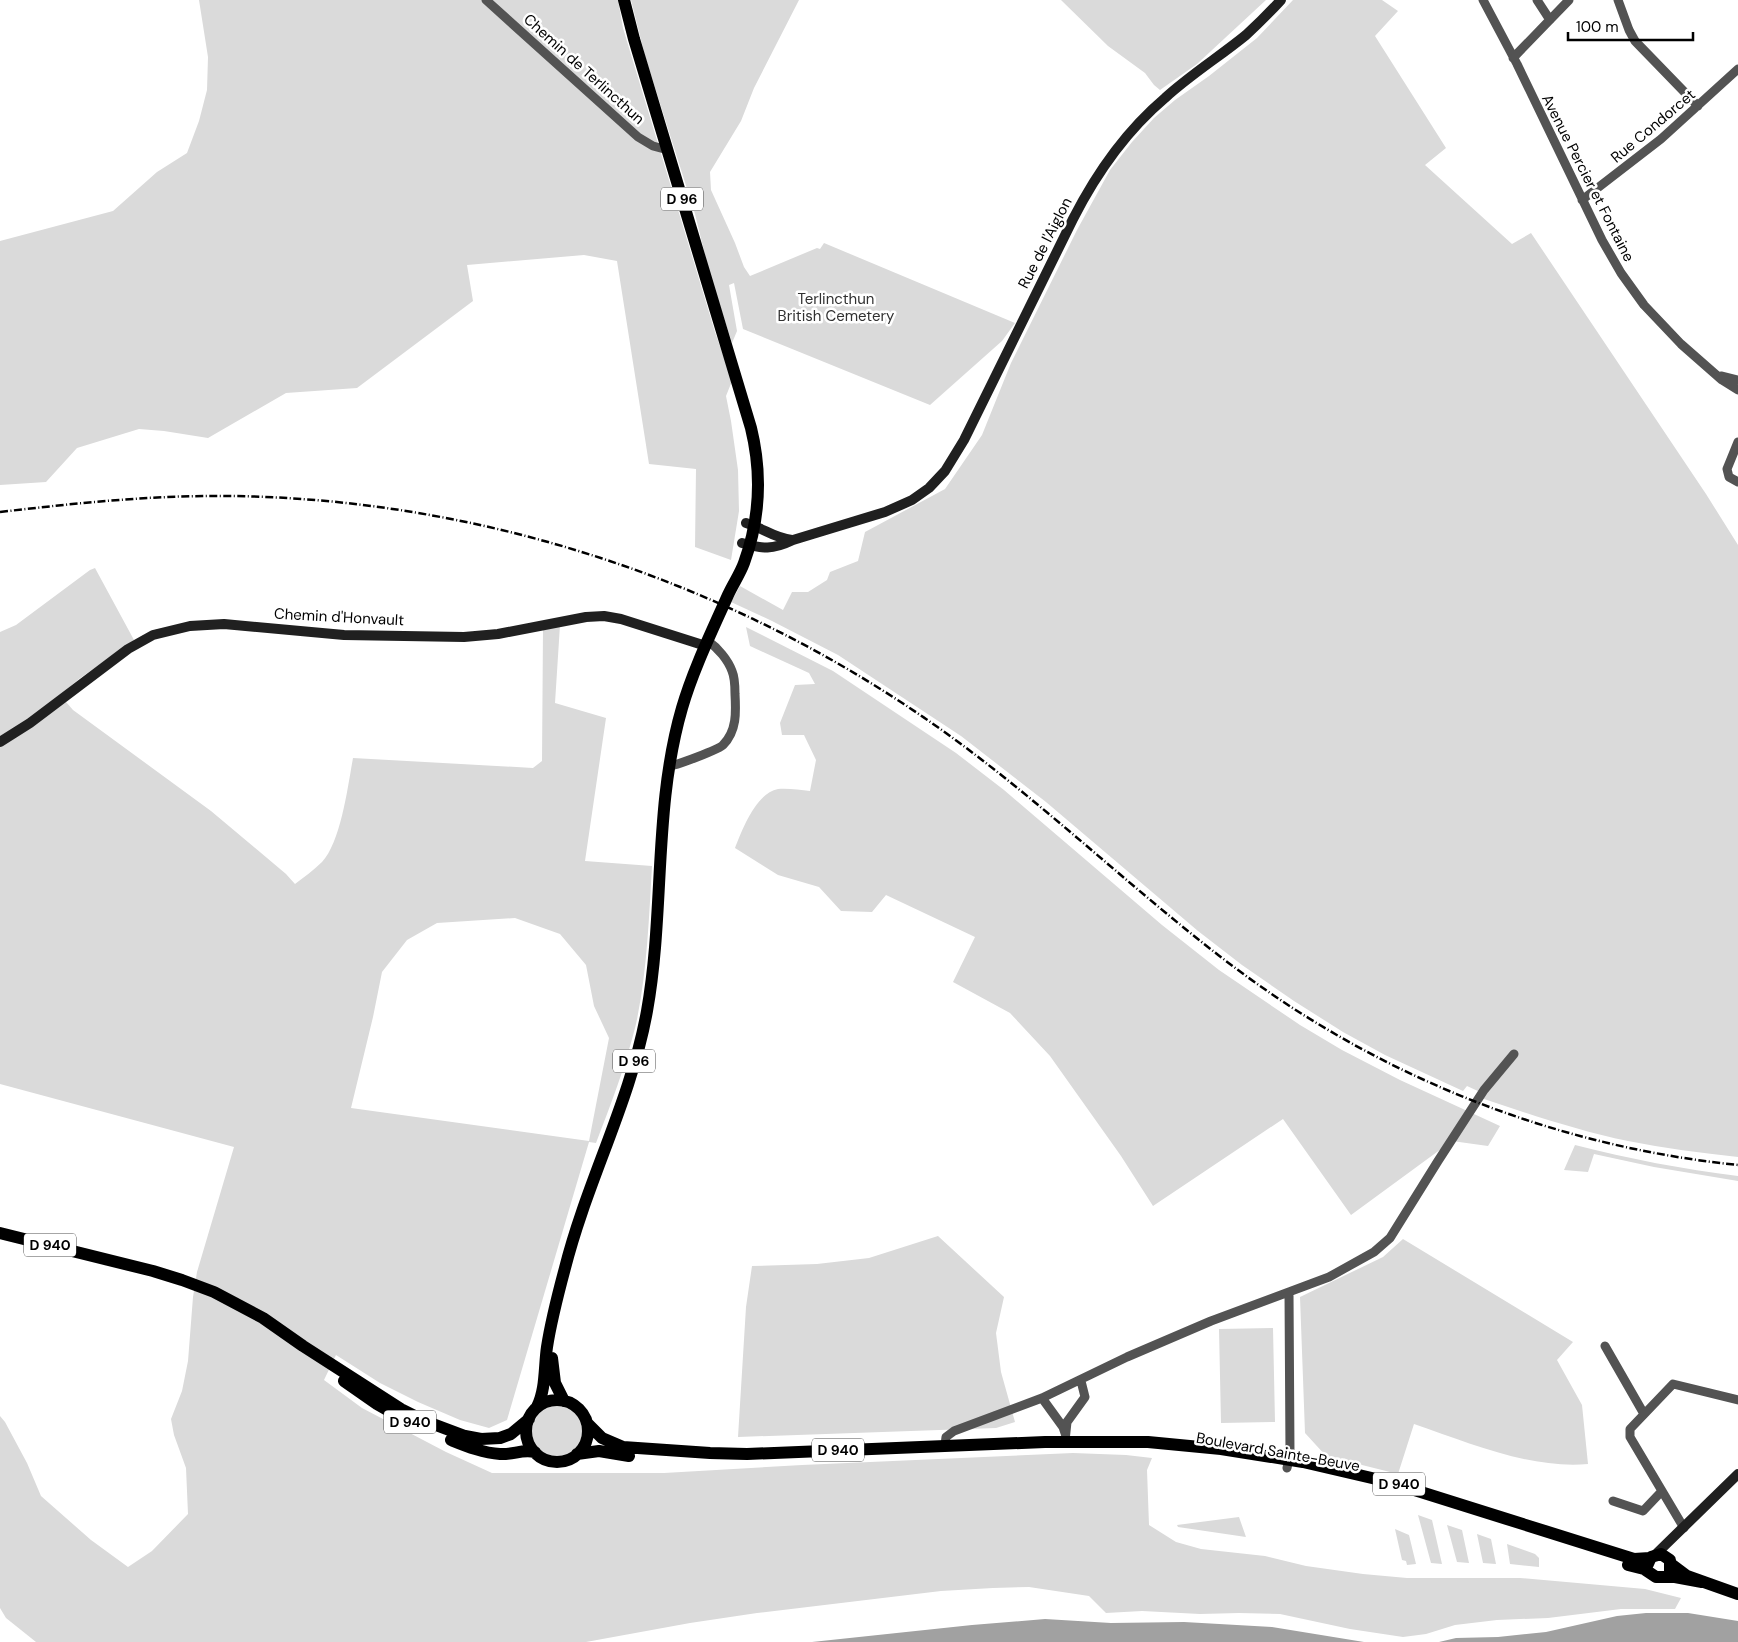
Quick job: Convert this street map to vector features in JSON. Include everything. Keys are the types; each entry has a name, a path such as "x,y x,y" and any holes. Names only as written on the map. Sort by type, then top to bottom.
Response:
{"main road":[{"name":"D 96","path":"537,1407 542,1395 549,1337 562,1278 572,1242 639,1045 646,1014 652,973 658,899 662,815 669,766 681,710 717,620 742,567 750,524 750,459 742,397 624,0"},
{"name":"D 940","path":"0,1233 100,1257 190,1283 214,1292 249,1310 401,1409 424,1421 465,1436 481,1439 500,1438 515,1432 529,1419"},
{"name":"D 96","path":"562,1278 552,1363 555,1383 564,1401"},
{"name":"D 940","path":"303,1346 348,1384 371,1400 415,1424 457,1442 489,1452 507,1454 524,1450 535,1452"},
{"path":"548,1401 564,1401 579,1409 587,1423 588,1432 586,1441 577,1454 566,1460 556,1461 544,1458 535,1452 529,1444 527,1426 537,1407 548,1401"},
{"name":"D 940","path":"587,1423 599,1436 618,1446 633,1449 685,1451"},
{"name":"Boulevard Sainte-Beuve","path":"685,1451 747,1454 945,1445 1065,1437 1097,1442 1148,1442 1189,1445 1288,1464 1406,1493 1641,1568 1649,1573"},
{"name":"D 940","path":"577,1454 599,1451 636,1457 685,1451"},
{"name":"Boulevard Sainte-Beuve","path":"1288,1464 1353,1473 1407,1487 1634,1559 1653,1556"},
{"path":"1702,1582 1675,1577 1656,1578 1649,1573 1647,1566 1653,1556 1664,1555 1680,1572 1702,1582 1738,1594"},
{"path":"1663,1577 1669,1573 1670,1562"}],"street":[{"name":"Chemin de Terlincthun","path":"486,0 638,137 653,146 668,150"},
{"name":"Rue de l'Aiglon","path":"746,544 760,548 772,548 870,517 896,508 918,496 937,480 949,466 964,440 1081,203 1102,169 1121,143 1163,100 1246,34 1281,0"},
{"name":"Avenue Percier et Fontaine","path":"1483,0 1611,256 1635,293 1681,344 1725,382 1738,390"},
{"path":"1536,0 1550,20"},
{"path":"1513,58 1568,0"},
{"path":"1618,0 1635,41 1698,106"},
{"name":"Rue Condorcet","path":"1582,200 1661,139 1738,69"},
{"name":"Avenue Percier et Fontaine","path":"1714,372 1738,380"},
{"path":"1738,442 1727,472 1729,477 1738,482"},
{"path":"750,524 776,537 793,540"},
{"name":"Chemin d'Honvault","path":"0,742 30,723 128,648 153,635 190,626 224,624 344,635 464,637 498,634 598,616 621,619 707,644"},
{"path":"669,766 678,765 691,758 718,749 726,741 733,728 736,717 733,674 723,656 707,644"},
{"path":"945,1445 946,1437 954,1431 1042,1398 1179,1334 1328,1277 1374,1252 1386,1242 1487,1086 1514,1054"},
{"path":"1288,1464 1289,1292"},
{"path":"1605,1346 1644,1414"},
{"path":"1065,1437 1069,1418 1084,1398 1081,1381"},
{"path":"1684,1528 1629,1434 1631,1427 1673,1384 1738,1400"},
{"path":"1042,1398 1063,1427 1065,1437"},
{"path":"1653,1556 1673,1539 1738,1474"},
{"path":"1613,1501 1643,1511 1662,1491"},
{"path":"1670,1562 1669,1549 1673,1539"}],"green space":[{"path":"199,0 618,0 623,28 715,332 732,381 726,396 738,470 739,511 731,560 695,547 696,469 649,464 617,261 584,255 467,265 473,301 357,388 286,393 208,438 139,429 77,448 46,482 0,485 0,241 113,211 157,172 187,153 199,121 207,90 208,57"},
{"name":"Terlincthun British Cemetery","path":"631,0 799,0 754,88 741,121 710,172 711,190 744,267 750,276 817,248 820,249 824,243 1015,323 1002,341 930,405 743,329 734,283 729,285 737,331 732,343 709,271 695,214 645,56"},
{"path":"1061,0 1266,0 1197,64 1160,90 1145,73 1108,46"},
{"path":"1293,0 1382,0 1398,11 1375,36 1446,148 1425,165 1512,244 1531,233 1706,494 1738,545 1738,1157 1628,1141 1538,1117 1484,1099 1480,1092 1467,1086 1463,1091 1385,1055 1343,1032 1242,965 1198,931 1046,802 961,736 838,655 731,602 740,586 783,610 792,592 808,592 827,580 830,572 858,561 865,532 945,489 982,435 1011,363 1077,230 1110,170 1154,118 1257,38"},
{"path":"95,568 134,640 79,679 60,695 73,710 211,811 286,874 295,884 322,862 329,853 343,813 353,758 533,768 542,761 543,629 560,625 555,703 606,718 585,861 652,866 643,985 628,1054 596,1143 589,1142 507,1420 489,1428 460,1420 380,1383 336,1355 324,1380 362,1408 446,1452 492,1473 664,1473 1073,1453 1152,1458 1147,1470 1149,1525 1176,1542 1201,1549 1265,1556 1306,1566 1363,1574 1407,1578 1520,1578 1645,1589 1681,1598 1675,1609 1621,1609 1548,1618 1497,1620 1455,1625 1426,1634 1403,1637 1350,1629 1280,1614 1200,1614 1142,1611 1106,1613 1089,1596 1029,1587 941,1591 757,1613 586,1642 36,1642 6,1618 0,1608 0,1416 27,1463 41,1496 91,1540 128,1567 152,1551 188,1514 186,1468 174,1435 171,1419 182,1391 188,1361 197,1272 234,1147 0,1084 0,632 16,625","holes":["515,918 560,934 586,965 594,1006 609,1038 589,1141 351,1108 382,972 407,940 437,923"]},
{"path":"746,627 833,671 956,753 1004,790 1162,925 1219,970 1300,1025 1342,1050 1400,1080 1500,1126 1488,1146 1452,1141 1351,1215 1283,1119 1153,1206 1121,1156 1050,1056 1010,1013 953,982 975,937 886,895 872,912 841,911 819,887 778,875 735,848 751,813 763,797 778,789 810,791 816,760 804,735 782,735 780,723 795,685 815,684 809,673 750,646"},
{"path":"1575,1145 1656,1163 1738,1176 1738,1181 1654,1167 1594,1154 1588,1172 1564,1170"},
{"path":"938,1236 1004,1297 996,1333 1001,1372 1015,1422 996,1428 738,1437 746,1307 752,1266 817,1264 869,1258"},
{"path":"1403,1239 1573,1342 1557,1360 1582,1405 1588,1464 1544,1463 1522,1459 1414,1424 1398,1474 1326,1456 1305,1433 1300,1297 1383,1257"},
{"path":"1273,1328 1275,1422 1221,1423 1219,1329"},
{"path":"557,1406 566,1408 577,1417 582,1431 580,1440 571,1451 557,1456 548,1454 537,1445 532,1431 534,1422 543,1411"},
{"path":"1418,1515 1432,1520 1442,1564 1431,1563"},
{"path":"1239,1517 1246,1537 1178,1527 1177,1525"},
{"path":"1447,1525 1462,1530 1469,1563 1457,1562"},
{"path":"1395,1529 1409,1535 1416,1564 1407,1565 1406,1561 1402,1560"},
{"path":"1477,1534 1491,1539 1496,1564 1483,1563"},
{"path":"1507,1544 1535,1554 1539,1558 1539,1567 1510,1564"}],"shaded area":[{"path":"1646,1613 1688,1613 1738,1621 1738,1642 1439,1642 1456,1638 1498,1637 1546,1632 1617,1616"},
{"path":"1045,1619 1111,1623 1184,1622 1272,1627 1364,1642 812,1642"}],"railway":[{"path":"0,512 144,498 201,496 323,501 415,512 506,531 595,556 682,588 766,626 848,669 926,719 1041,807 1151,901 1226,961 1283,1002 1343,1038 1404,1071 1468,1099 1533,1122 1600,1141 1668,1155 1738,1165"}]}
